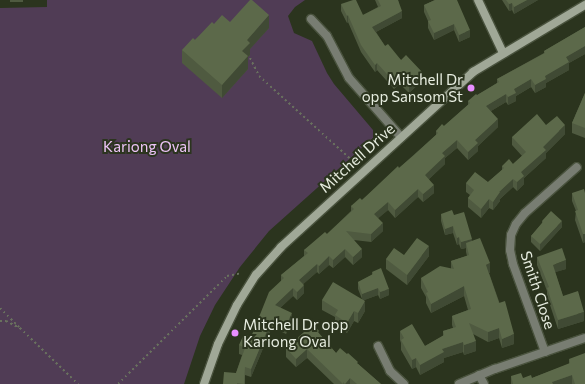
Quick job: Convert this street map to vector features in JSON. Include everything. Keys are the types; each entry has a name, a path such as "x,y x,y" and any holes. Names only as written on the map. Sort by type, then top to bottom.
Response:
{"street":[{"path":"478,0 503,53"},
{"name":"Mitchell Drive","path":"204,384 212,358 237,305 256,275 290,237 468,76 503,53 585,5"},
{"path":"311,18 327,36 349,78 401,137"},
{"name":"Smith Close","path":"544,352 513,264 510,250 511,235 516,224 525,213 577,166"},
{"path":"459,384 479,375 585,338"},
{"path":"378,346 390,371 404,384"},
{"path":"479,375 484,384"}],"path":[{"path":"250,58 259,76 354,162"},
{"path":"118,384 227,276 242,273"},
{"path":"0,308 78,384"},
{"path":"0,321 6,321 20,328"}],"green space":[{"name":"Kariong Oval","path":"47,0 305,0 295,7 288,16 294,33 312,41 327,73 334,84 373,130 373,138 269,231 240,267 215,305 200,336 184,384 0,384 0,8 47,7"}],"building":[{"path":"250,0 252,0 269,15 247,40 250,43 242,51 248,56 222,85 182,50 193,38 195,40 212,22 214,24 222,15 230,22"},
{"path":"356,0 363,15 381,6 378,0 398,0 402,11 372,27 385,46 388,44 401,60 406,55 423,73 409,86 400,77 394,82 377,63 375,65 361,45 348,15 347,16 341,4"},
{"path":"435,0 457,0 470,30 459,35 454,24 434,33 428,21 431,20 424,5"},
{"path":"506,0 527,0 514,7 512,3 509,4"},
{"path":"585,27 585,46 566,57 569,62 545,76 546,79 535,85 531,79 514,89 516,93 508,97 506,94 486,106 498,119 475,140 478,143 468,152 457,140 442,153 445,156 425,175 434,185 423,194 418,189 395,210 388,202 374,214 383,223 371,234 346,231 362,249 353,257 345,249 333,260 329,256 319,266 317,264 299,280 304,285 297,292 293,288 275,305 292,313 286,326 272,319 251,369 245,367 244,384 223,384 224,372 236,373 245,348 239,345 244,334 251,337 269,292 284,278 281,275 308,253 304,250 325,232 327,234 354,209 351,206 360,198 362,200 398,166 399,168 413,156 438,133 436,131 442,124 444,126 470,103 468,101 476,94 477,95 499,82 497,79 545,53 544,51"},
{"path":"585,93 585,128 572,123"},
{"path":"537,114 546,125 557,116 565,125 543,147 546,150 521,172 524,176 517,182 513,179 499,192 493,202 489,199 481,209 468,198 474,190 466,183 475,172 488,182 504,168 502,166 509,159 513,164 526,152 512,137"},
{"path":"584,189 585,234 583,234 575,211 578,210 572,193"},
{"path":"452,210 454,215 464,212 472,239 461,242 459,237 457,238 453,226 445,229 441,214"},
{"path":"551,211 562,221 540,244 531,236"},
{"path":"417,238 429,246 407,275 386,259 394,248 404,255"},
{"path":"480,238 490,263 486,265 499,303 505,301 514,334 502,339 499,328 488,332 469,323 476,341 464,345 463,342 442,349 444,352 420,365 416,358 412,360 401,340 404,338 400,331 412,324 425,346 444,335 443,331 456,327 452,316 471,309 464,286 431,304 426,293 428,292 421,278 440,266 454,269 451,261 469,255 466,243"},
{"path":"562,248 566,260 553,265 563,296 578,291 584,312 558,320 547,288 549,287 537,257"},
{"path":"381,268 389,289 380,292 378,288 362,294 358,282 373,274 372,272"},
{"path":"333,282 365,301 358,313 354,311 347,323 335,315 338,310 322,300"},
{"path":"313,324 336,353 340,348 347,354 348,353 381,384 357,384 350,378 345,384 343,382 343,384 307,349 296,359 286,348"},
{"path":"585,353 585,384 575,384 572,375 552,382 553,384 513,384 511,376 521,373 523,378 531,375 532,378 570,363 569,359"}],"place":[{"name":"Mitchell Dr opp Sansom St","path":"471,88"},
{"name":"Mitchell Dr opp Kariong Oval","path":"235,333"}]}
